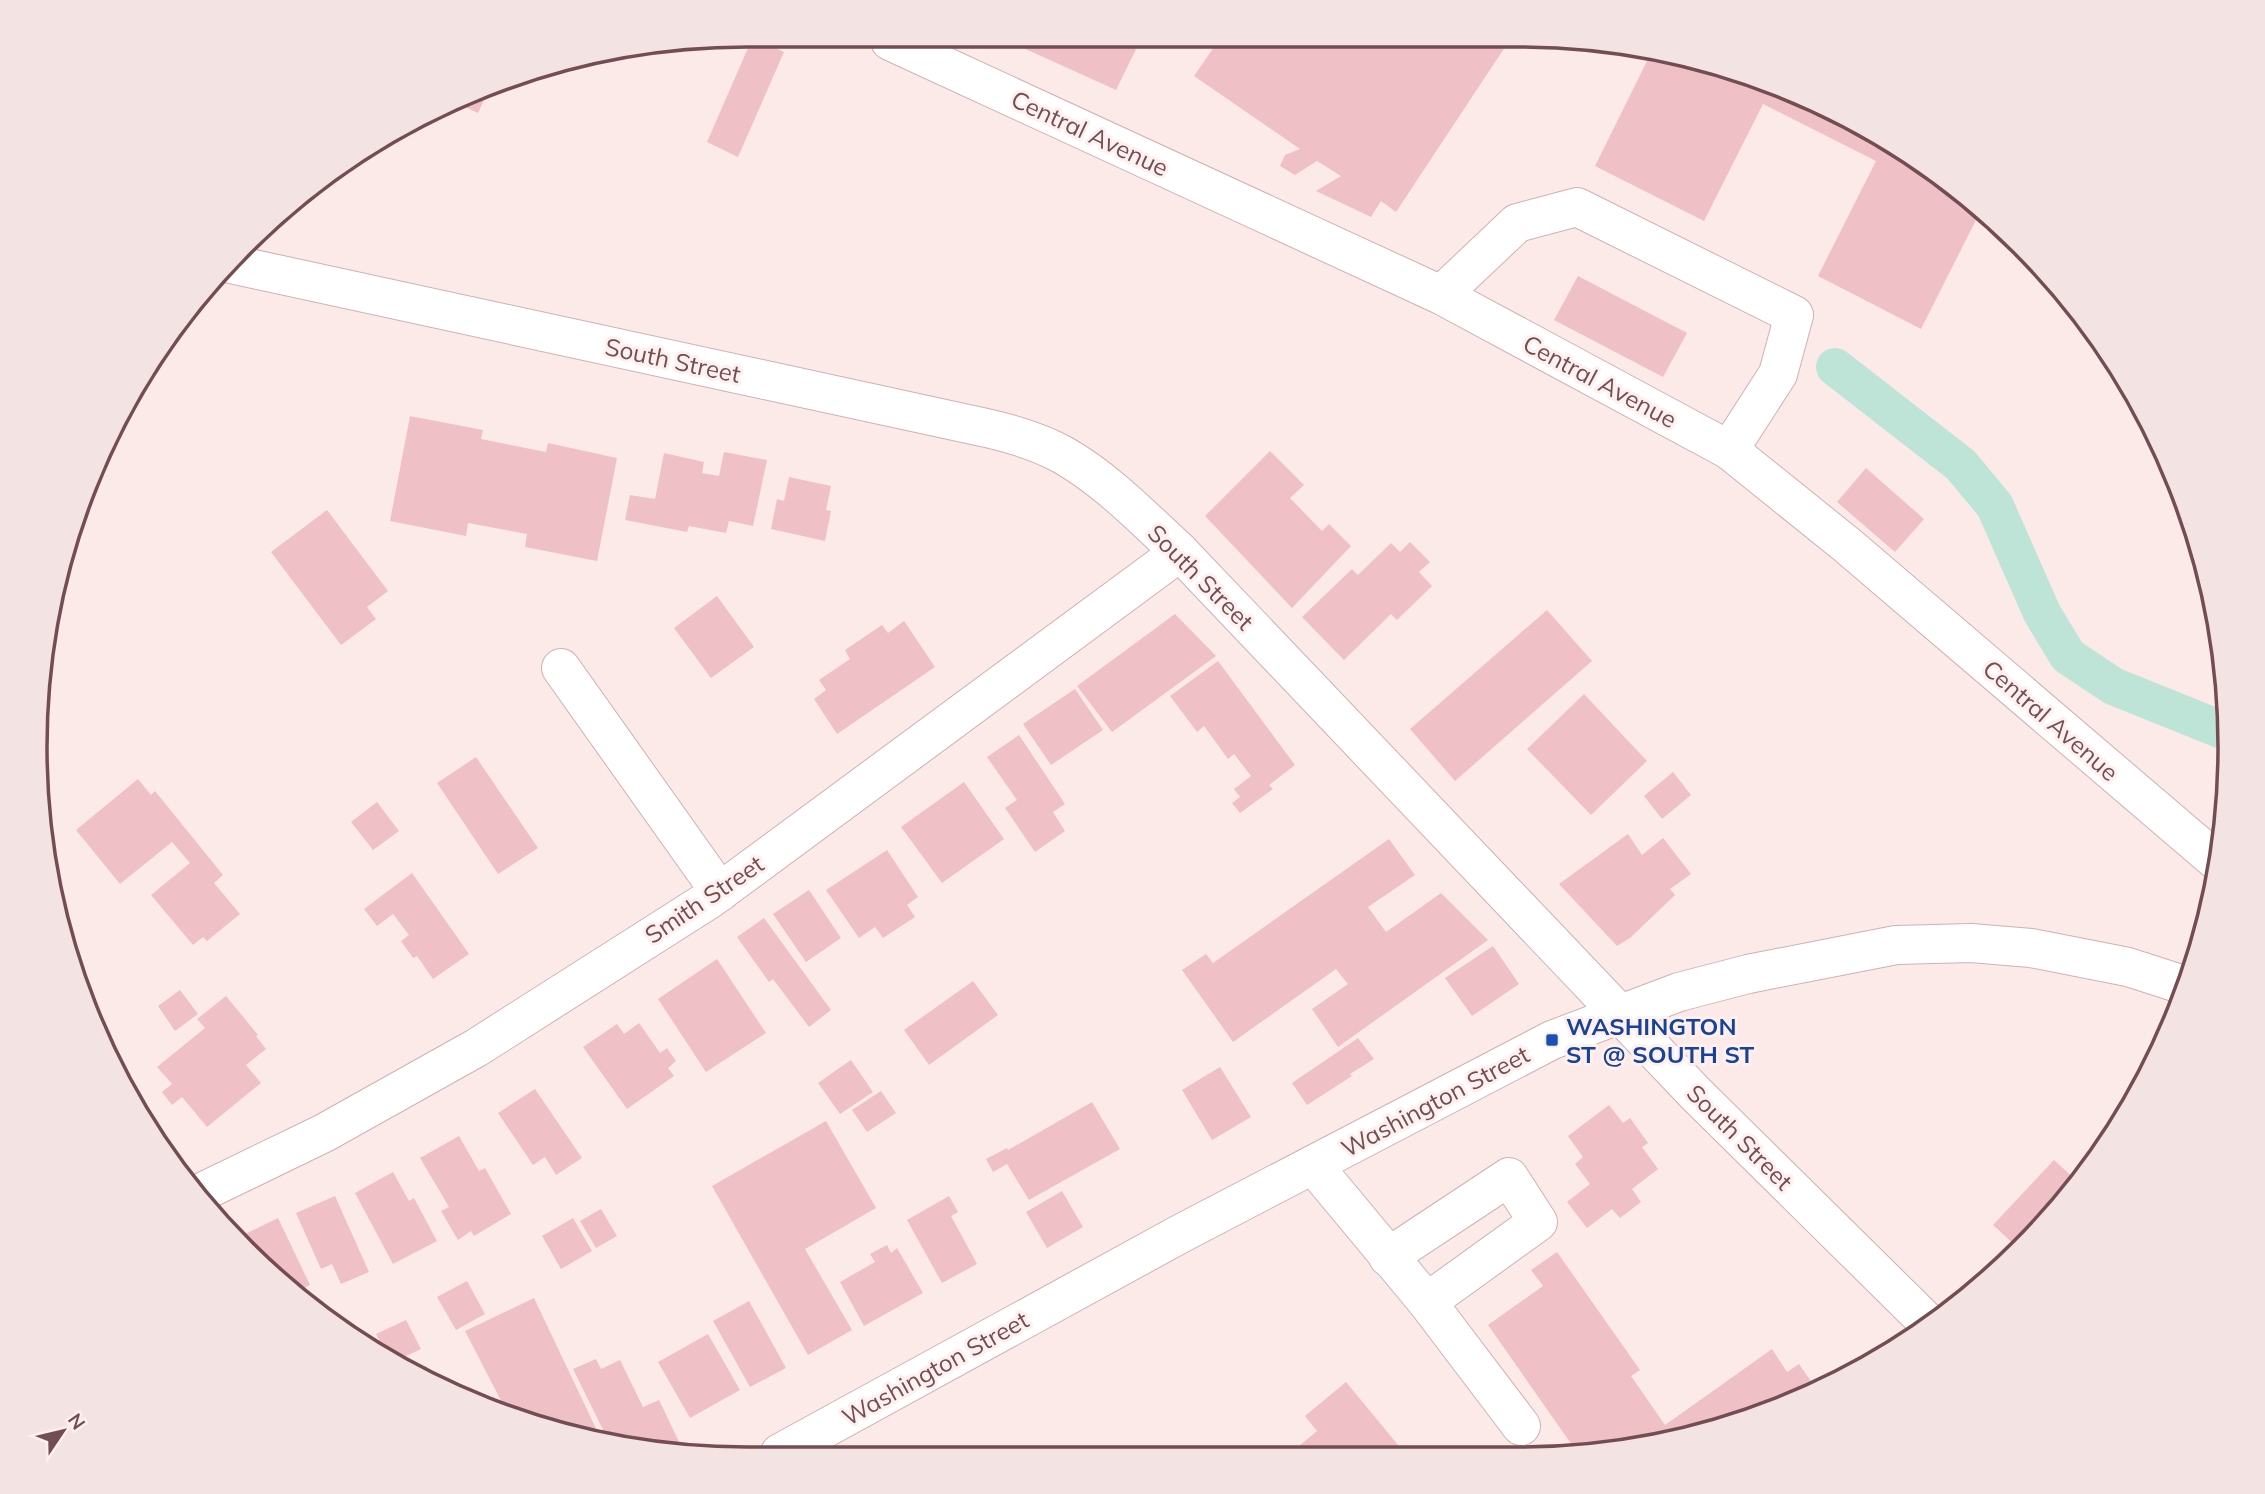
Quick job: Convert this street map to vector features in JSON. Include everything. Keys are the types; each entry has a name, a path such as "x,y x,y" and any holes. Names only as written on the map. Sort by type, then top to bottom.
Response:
{"street":[{"name":"Central Avenue","path":"903,47 1441,295 1729,450 1847,545 2209,855"},
{"path":"1441,295 1517,223 1577,207 1794,315 1778,374 1729,450"},
{"name":"South Street","path":"239,266 991,429 1027,439 1062,454 1099,479 1180,552 1695,1093 1923,1318"},
{"name":"Smith Street","path":"206,1190 324,1133 475,1048 720,892 1180,552"},
{"path":"561,668 720,892"},
{"name":"Washington Street","path":"793,1447 1180,1234 1552,1040 1679,992 1748,974 1896,945 1971,943 2031,948 2128,967 2177,982"},
{"path":"1313,1165 1427,1302 1521,1426"},
{"path":"1388,1257 1509,1177 1538,1222 1427,1302"}],"building":[{"path":"748,47 773,47 784,52 738,157 707,142"},
{"path":"1021,47 1137,47 1116,90"},
{"path":"1214,47 1505,47 1396,212 1381,201 1371,217 1316,191 1341,176 1317,161 1295,175 1280,166 1285,155 1300,149 1194,76"},
{"path":"1648,60 1743,84 1827,119 1907,165 1976,219 1921,329 1818,276 1876,161 1763,104 1704,221 1595,166"},
{"path":"485,99 478,113 465,107"},
{"path":"1578,276 1687,333 1663,377 1554,320"},
{"path":"410,416 483,430 481,439 546,452 548,443 617,458 597,561 525,547 527,534 468,523 466,536 390,521"},
{"path":"1270,451 1304,485 1290,498 1322,531 1329,524 1351,546 1292,608 1205,516"},
{"path":"724,452 767,460 753,526 729,521 726,533 689,526 687,532 625,520 630,495 655,499 664,453 704,462 702,473 719,476"},
{"path":"1866,468 1924,519 1895,552 1837,502"},
{"path":"789,477 831,486 826,510 831,511 825,541 771,529 777,499 784,501"},
{"path":"327,510 388,591 367,607 376,619 341,645 271,552"},
{"path":"1410,542 1430,562 1419,572 1432,586 1397,620 1391,614 1344,660 1302,617 1352,569 1358,575 1391,543 1400,552"},
{"path":"717,596 754,647 711,678 674,628"},
{"path":"1547,610 1592,661 1455,781 1410,729"},
{"path":"1175,614 1216,656 1112,732 1077,686"},
{"path":"904,621 935,667 837,734 814,699 826,690 819,680 850,659 845,650 882,625 888,633"},
{"path":"1218,661 1295,765 1269,785 1273,789 1240,813 1232,803 1240,797 1234,789 1251,776 1234,754 1228,759 1204,726 1197,732 1170,696"},
{"path":"1075,689 1103,730 1051,765 1023,724"},
{"path":"1584,694 1647,761 1591,815 1527,749"},
{"path":"1019,735 1065,804 1053,812 1065,831 1035,852 1005,808 1017,800 987,757"},
{"path":"476,757 538,848 498,874 437,783"},
{"path":"1673,772 1691,795 1662,819 1644,796"},
{"path":"138,779 151,795 155,791 223,875 214,883 240,914 207,941 203,937 193,945 151,895 190,863 172,842 120,884 76,830"},
{"path":"964,782 1004,839 942,883 901,827"},
{"path":"377,802 399,831 373,850 351,822"},
{"path":"1628,834 1642,855 1663,838 1691,874 1670,889 1675,895 1630,938 1617,946 1559,884"},
{"path":"1389,839 1415,875 1368,907 1386,932 1441,893 1488,940 1338,1047 1312,1009 1348,984 1336,969 1233,1042 1182,970 1206,954 1213,963"},
{"path":"887,850 918,897 907,905 915,917 883,938 875,927 859,938 826,890"},
{"path":"412,873 469,954 433,979 417,956 413,958 401,941 409,935 393,914 377,926 364,909"},
{"path":"809,890 841,938 806,962 773,914"},
{"path":"764,918 831,1010 809,1027 773,979 769,982 737,937"},
{"path":"1493,946 1519,984 1472,1016 1445,978"},
{"path":"717,959 766,1033 706,1072 658,999"},
{"path":"973,981 998,1015 929,1065 904,1030"},
{"path":"180,990 198,1014 175,1031 158,1006"},
{"path":"226,996 266,1049 246,1065 261,1083 207,1127 182,1097 172,1105 162,1092 172,1084 157,1067 205,1028 197,1019"},
{"path":"639,1023 660,1053 667,1048 676,1061 668,1068 674,1076 627,1109 583,1047 617,1024 624,1034"},
{"path":"1358,1038 1374,1059 1307,1105 1292,1083"},
{"path":"851,1060 873,1092 840,1114 818,1083"},
{"path":"1220,1067 1251,1117 1212,1140 1182,1090"},
{"path":"535,1089 582,1158 556,1175 545,1157 533,1165 498,1113"},
{"path":"881,1091 896,1113 867,1132 852,1110"},
{"path":"1092,1102 1120,1149 1029,1200 1007,1164 993,1172 986,1159 1007,1148 1008,1150"},
{"path":"1609,1105 1623,1123 1630,1118 1648,1143 1642,1147 1658,1169 1632,1189 1641,1202 1620,1218 1612,1209 1587,1228 1567,1202 1590,1184 1575,1164 1583,1157 1568,1136"},
{"path":"826,1121 876,1208 805,1249 852,1330 808,1355 712,1186"},
{"path":"459,1136 479,1171 485,1168 511,1214 474,1236 471,1231 458,1240 441,1211 449,1207 420,1158"},
{"path":"2054,1160 2071,1176 2012,1243 1993,1225"},
{"path":"393,1172 409,1201 414,1198 437,1241 393,1264 355,1193"},
{"path":"1062,1191 1083,1227 1047,1248 1026,1212"},
{"path":"335,1196 369,1272 341,1284 332,1264 321,1269 296,1213"},
{"path":"949,1196 958,1212 951,1216 977,1264 942,1283 907,1220"},
{"path":"601,1209 617,1236 596,1248 580,1221"},
{"path":"278,1218 310,1285 304,1288 245,1234"},
{"path":"573,1218 592,1251 561,1269 542,1236"},
{"path":"887,1245 891,1253 897,1248 923,1293 864,1326 840,1282 875,1262 870,1254"},
{"path":"1557,1252 1640,1370 1631,1376 1665,1425 1772,1349 1787,1372 1799,1364 1811,1382 1743,1410 1699,1423 1609,1441 1572,1444 1488,1325 1543,1286 1531,1270"},
{"path":"467,1281 485,1314 456,1330 437,1297"},
{"path":"534,1298 597,1430 502,1402 465,1331"},
{"path":"749,1301 786,1368 750,1387 713,1321"},
{"path":"406,1320 421,1349 404,1357 380,1343 376,1334"},
{"path":"708,1334 740,1390 690,1418 658,1362"},
{"path":"596,1359 601,1369 620,1360 643,1407 659,1400 680,1443 604,1432 573,1369"},
{"path":"1346,1382 1400,1447 1298,1447 1317,1431 1305,1416"}],"waterway":[{"path":"1835,367 1961,465 1995,506 2042,613 2068,656 2113,686 2217,728"}],"place":[{"name":"WASHINGTON ST @ SOUTH ST","path":"1552,1040"}]}
